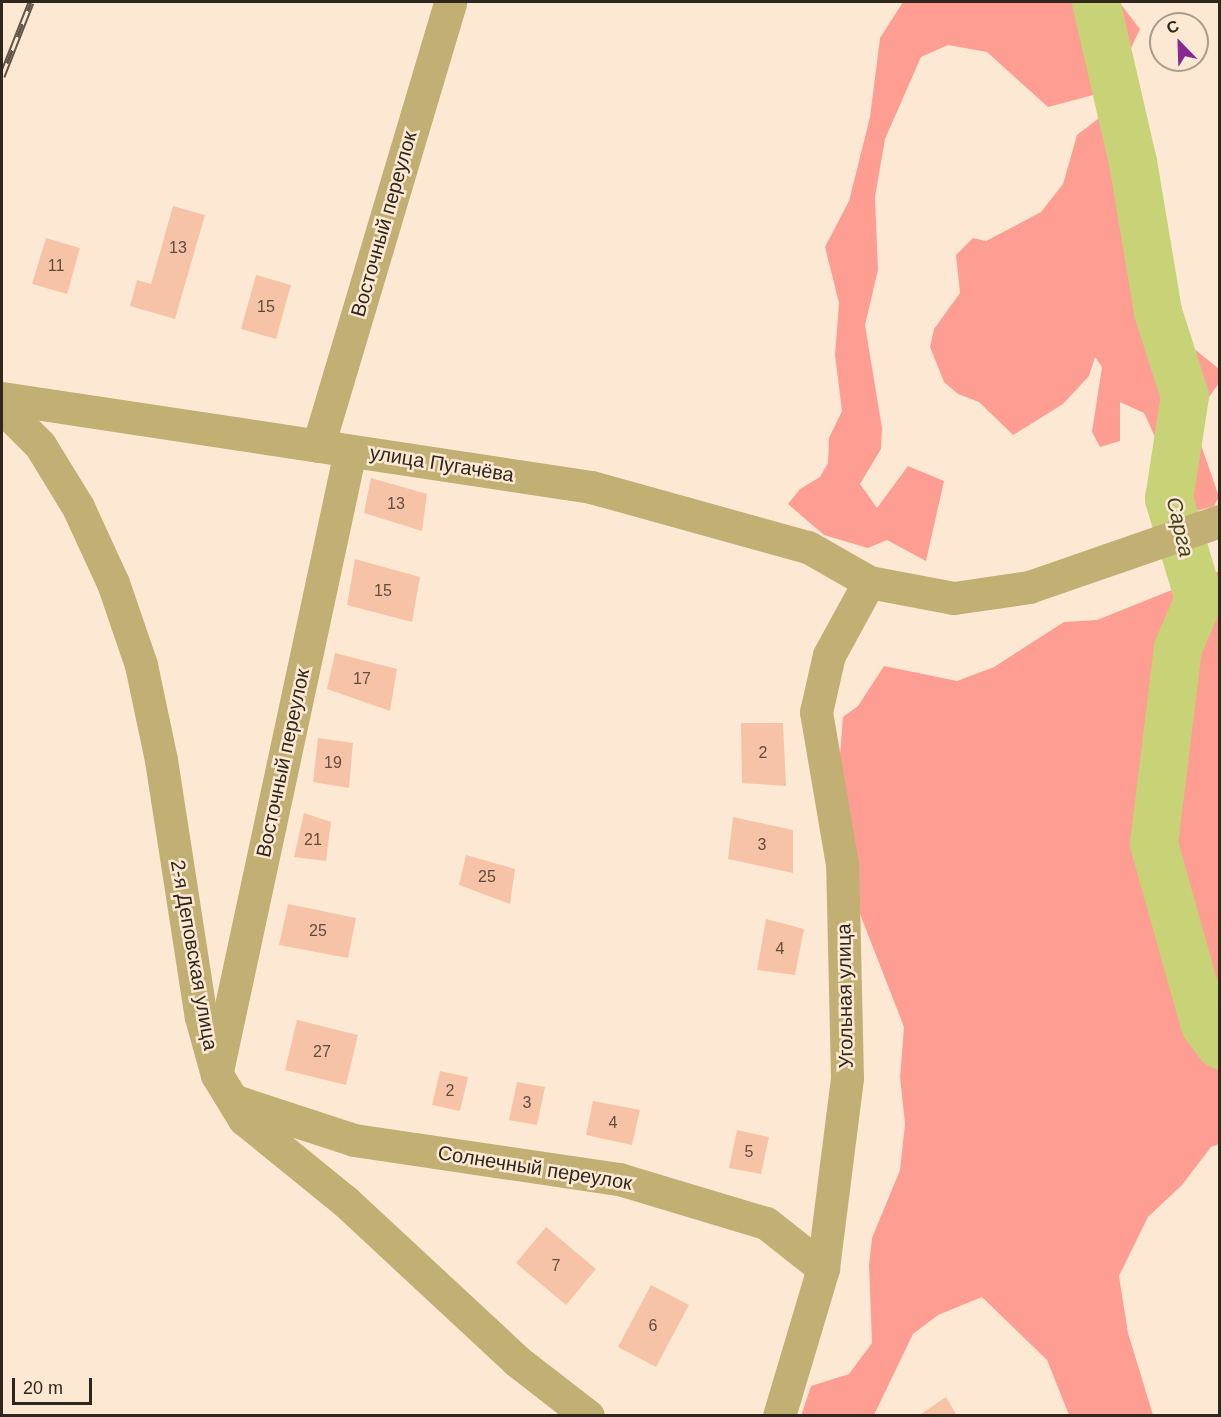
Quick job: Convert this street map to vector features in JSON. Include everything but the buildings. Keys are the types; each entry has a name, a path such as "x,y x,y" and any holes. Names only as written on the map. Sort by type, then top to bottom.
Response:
{"street":[{"path":"428,2 438,41"},
{"name":"Восточный переулок","path":"318,446 450,2"},
{"name":"улица Пугачёва","path":"2,398 591,487 808,547 868,582 954,598 1029,587 1220,521"},
{"name":"2-я Деповская улица","path":"2,407 40,445 78,507 113,583 141,665 161,760 201,1017 225,1088 244,1119 345,1201 517,1361 588,1416"},
{"name":"Восточный переулок","path":"225,1088 350,451"},
{"name":"Угольная улица","path":"779,1416 823,1268 847,1078 842,864 816,712 829,655 868,582"},
{"name":"Солнечный переулок","path":"225,1088 354,1140 619,1179 766,1223 823,1268"}],"shaded area":[{"path":"903,2 1119,2 1140,29 1119,74 1101,93 1048,107 987,52 948,45 921,57 885,139 875,197 878,270 865,325 882,428 881,449 860,484 877,508 908,466 944,481 926,561 887,540 868,548 824,535 788,504 800,489 820,477 828,463 829,438 842,411 835,355 839,303 825,247 849,201 870,117 880,38"},
{"path":"1120,102 1147,131 1156,171 1146,189 1144,225 1165,263 1164,286 1146,303 1154,328 1192,347 1219,369 1219,383 1200,410 1199,439 1219,497 1214,506 1190,513 1177,509 1169,499 1171,472 1144,413 1120,402 1120,441 1100,447 1092,432 1102,367 1095,357 1089,376 1063,404 1013,435 979,402 958,394 944,382 930,347 934,329 960,293 956,255 973,238 986,241 1041,212 1063,184 1077,135"},
{"path":"1219,571 1219,1144 1211,1147 1182,1185 1148,1217 1119,1276 1128,1333 1153,1415 1069,1415 1047,1360 982,1297 938,1315 913,1334 874,1415 801,1416 811,1386 849,1374 872,1343 869,1265 872,1238 900,1170 905,1124 900,1077 904,1027 860,914 839,767 843,717 858,706 884,666 957,681 994,667 1064,622 1097,620"}],"waterway":[{"name":"Сарга","path":"1096,2 1133,162 1158,312 1185,396 1169,499 1199,599 1178,648 1154,844 1205,1025 1220,1045"}],"railway":[{"path":"2,76 31,2"}]}
